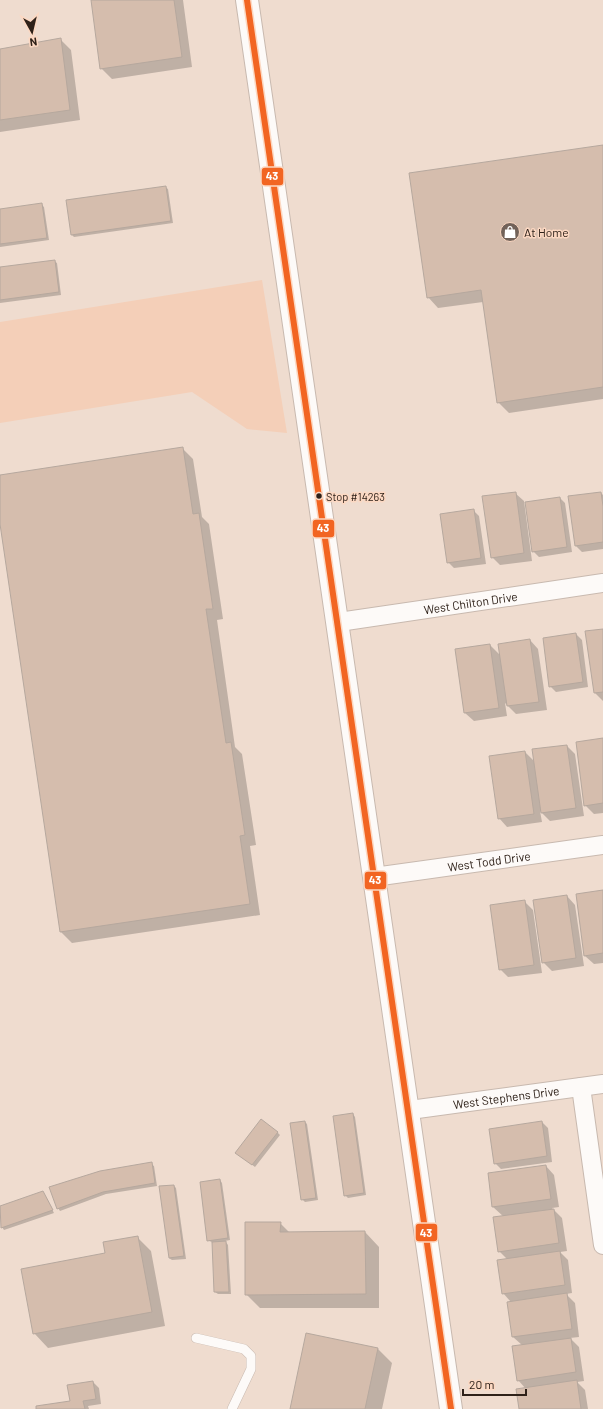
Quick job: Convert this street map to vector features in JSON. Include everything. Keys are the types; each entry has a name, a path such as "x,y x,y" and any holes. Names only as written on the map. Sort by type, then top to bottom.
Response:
{"street":[{"path":"247,0 339,622 374,877 410,1110 451,1409"},
{"name":"West Chilton Drive","path":"339,622 603,583"},
{"name":"West Todd Drive","path":"374,877 603,845"},
{"name":"West Stephens Drive","path":"410,1110 603,1084"},
{"path":"581,1087 603,1245"}],"lane":[{"path":"196,1338 244,1349 251,1356 251,1368 232,1409"}],"shaded area":[{"path":"262,280 287,433 247,429 192,392 0,423 0,322"}],"building":[{"path":"91,0 174,0 182,57 100,69"},
{"path":"61,38 70,110 0,120 0,49"},
{"name":"At Home","path":"603,145 603,387 497,403 481,290 427,298 409,173"},
{"path":"166,186 171,221 71,235 66,200"},
{"path":"42,203 47,238 0,244 0,209"},
{"path":"55,260 59,292 0,300 0,267"},
{"path":"183,447 193,514 199,513 213,609 206,609 226,743 231,742 245,835 240,836 250,904 60,932 0,524 0,475"},
{"path":"516,492 524,553 491,558 482,496"},
{"path":"601,492 603,506 603,542 575,546 568,496"},
{"path":"560,497 567,547 532,552 525,502"},
{"path":"474,509 481,558 447,563 440,514"},
{"path":"603,629 603,692 594,693 585,631"},
{"path":"576,633 583,682 549,687 543,638"},
{"path":"530,639 539,702 507,706 498,644"},
{"path":"490,644 499,708 464,713 455,649"},
{"path":"603,738 603,803 584,806 576,742"},
{"path":"567,745 576,808 541,813 532,749"},
{"path":"525,751 534,814 498,819 489,756"},
{"path":"603,890 603,953 584,956 576,894"},
{"path":"567,895 576,958 542,963 533,900"},
{"path":"525,900 534,965 499,970 490,905"},
{"path":"353,1113 364,1193 344,1196 333,1116"},
{"path":"261,1119 278,1132 252,1165 235,1153"},
{"path":"305,1121 316,1198 301,1200 290,1123"},
{"path":"542,1121 547,1156 494,1164 489,1129"},
{"path":"152,1162 155,1183 103,1192 57,1209 49,1187 100,1171"},
{"path":"546,1165 551,1199 492,1207 488,1173"},
{"path":"220,1179 228,1238 207,1241 200,1182"},
{"path":"174,1185 184,1256 169,1258 159,1186"},
{"path":"43,1191 53,1210 1,1228 0,1206"},
{"path":"554,1209 559,1243 498,1252 493,1217"},
{"path":"245,1222 281,1222 280,1232 365,1231 366,1294 245,1295"},
{"path":"138,1236 152,1312 33,1334 21,1269 105,1253 103,1242"},
{"path":"226,1241 229,1292 214,1292 212,1242"},
{"path":"560,1251 565,1285 502,1294 497,1260"},
{"path":"567,1293 572,1329 512,1337 507,1302"},
{"path":"306,1333 378,1348 365,1409 290,1409"},
{"path":"571,1338 576,1372 517,1381 512,1346"},
{"path":"577,1380 581,1409 519,1409 516,1389"},
{"path":"93,1381 96,1399 83,1401 85,1409 36,1409 36,1406 70,1401 67,1385"}],"transit line":[{"name":"43","path":"247,0 451,1409"}],"place":[{"name":"At Home","path":"510,232"},
{"name":"Stop #14263","path":"319,496"}]}
